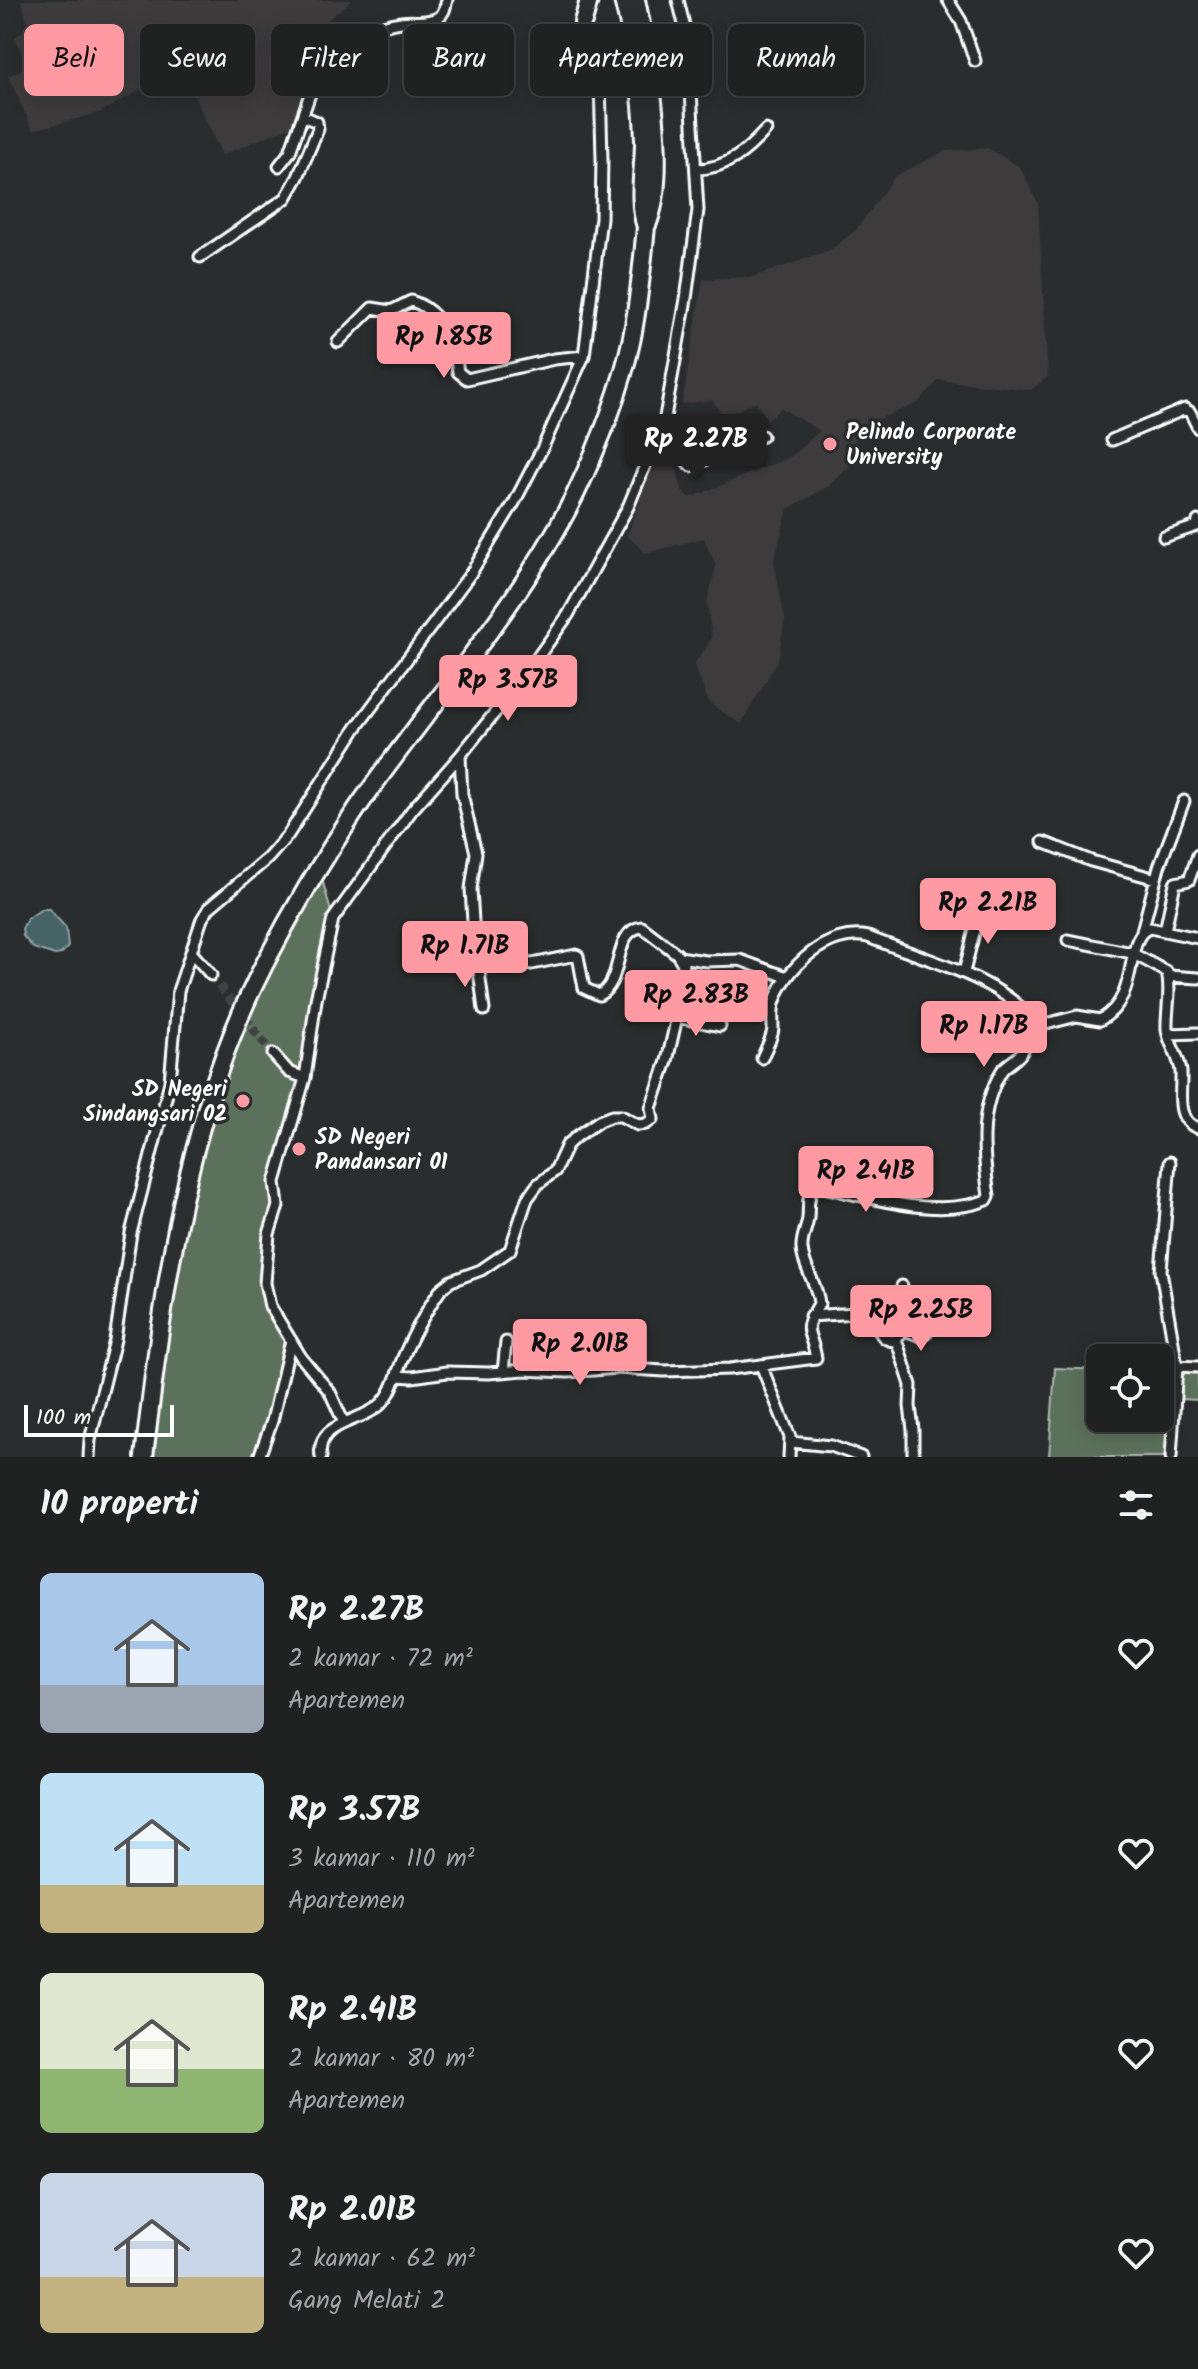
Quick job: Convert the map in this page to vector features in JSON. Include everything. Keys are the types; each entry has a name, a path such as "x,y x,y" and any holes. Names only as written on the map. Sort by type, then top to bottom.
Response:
{"highway":[{"path":"583,22 586,0"},
{"path":"617,0 620,13 628,24"},
{"path":"623,0 629,24"},
{"path":"144,1457 160,1318 194,1152 232,1037 265,962 359,806 450,686 538,561 575,494 605,425 630,345 646,227 655,202 651,86 636,0"},
{"path":"640,96 642,207 646,227"}],"street":[{"path":"279,166 290,152 326,55 342,44 388,24 436,20 444,12 447,0"},
{"path":"344,1423 330,1392 301,1357 270,1306 265,1283 269,1234 278,1206 275,1182 305,1078 316,1000 333,919 412,810 522,679 568,615 628,507 665,417 698,210 688,41 678,0"},
{"path":"948,0 961,21 975,61"},
{"path":"89,1457 90,1440 115,1340 134,1218 170,1082 178,991 196,932 209,908 268,858 288,835 356,728 492,541 542,449 584,356 601,218 602,159 600,80 583,22"},
{"path":"200,257 286,198 318,129 317,122 303,116"},
{"path":"697,169 718,167 739,157 766,130"},
{"path":"338,342 369,310 378,308 391,311 411,301 428,311 448,333 454,346 458,372 467,379 554,359 584,356"},
{"path":"1112,440 1185,409 1190,412 1198,428"},
{"path":"665,417 684,460 691,466 762,436"},
{"path":"1164,537 1197,526"},
{"path":"460,756 462,794 475,848 471,889 475,954 484,1010"},
{"path":"397,1376 617,1368 664,1371 730,1369 816,1357 808,1332 810,1316 819,1304 815,1282 802,1251 810,1192 814,1187 823,1187 908,1206 958,1206 987,1200 983,1148 987,1112 1003,1069 1022,1053 1027,1032 1077,1016 1100,1020 1117,1006 1126,990 1132,953 1184,801"},
{"path":"1043,842 1091,861 1156,879"},
{"path":"1165,931 1174,884 1188,881 1198,855"},
{"path":"964,972 980,910"},
{"path":"478,963 532,964 576,955 584,988 599,995 606,992 614,978 623,942 633,928 642,927 679,957 706,961 740,960 787,977"},
{"path":"1142,931 1150,928 1198,938"},
{"path":"762,1058 772,1033 774,1005 787,977 815,950 857,936 868,937 964,972 1020,1005 1038,1026"},
{"path":"1068,940 1132,953 1163,969 1169,976 1168,1034 1180,1067 1182,1113 1188,1123 1198,1128"},
{"path":"191,952 211,975"},
{"path":"321,1457 321,1443 326,1435 384,1401 405,1353 442,1288 457,1278 481,1270 512,1247 527,1199 534,1188 558,1168 568,1143 612,1116 621,1116 638,1125 653,1119 651,1108 667,1061 677,1017 683,969 679,957"},
{"path":"1169,976 1198,978"},
{"path":"677,1017 720,1026"},
{"path":"1168,1034 1198,1033"},
{"path":"273,1054 289,1072 305,1078"},
{"path":"1170,1162 1161,1271 1177,1366 1171,1457"},
{"path":"810,1316 871,1312 882,1336 889,1341 896,1339 905,1330 902,1286"},
{"path":"905,1330 921,1336 928,1331"},
{"path":"896,1339 911,1385 913,1457"},
{"path":"259,1457 272,1421 291,1340"},
{"path":"503,1372 506,1342"},
{"path":"761,1365 791,1442 789,1457"},
{"path":"1177,1366 1198,1367"},
{"path":"791,1442 831,1446 861,1457"}],"shaded area":[{"path":"21,0 352,0 323,24 271,24 271,96 302,96 293,126 222,155 194,96 255,96 255,24 140,24 140,90 99,113 33,130 8,76 24,68 24,96 124,96 124,24 28,24"},
{"path":"24,31 24,60 15,37"},
{"name":"Pelindo Corporate University","path":"987,148 1020,167 1038,203 1048,377 1031,390 939,380 918,403 857,428 852,464 829,486 788,509 774,561 785,619 778,660 741,724 709,703 694,665 712,638 707,603 716,566 704,538 646,553 627,536 667,426 682,490 690,498 790,457 820,431 781,408 767,420 756,401 724,418 713,400 682,404 703,279 752,277 829,251 856,230 895,176 945,151"}],"green space":[{"path":"319,868 333,919 305,1078 275,1183 278,1206 265,1283 270,1306 291,1340 259,1457 144,1457 160,1318 216,1082"},
{"path":"1055,1368 1086,1369 1086,1432 1168,1432 1167,1457 1049,1457"},
{"path":"1198,1370 1198,1400 1180,1399 1182,1378 1186,1371"}],"water":[{"path":"42,909 49,909 66,928 68,947 61,954 33,948 23,936 22,929 27,919"}],"tunnel":[{"path":"211,975 273,1054"}],"place":[{"name":"Pelindo Corporate University","path":"830,444"},
{"name":"SD Negeri Sindangsari 02","path":"243,1101"},
{"name":"SD Negeri Pandansari 01","path":"299,1149"}]}
